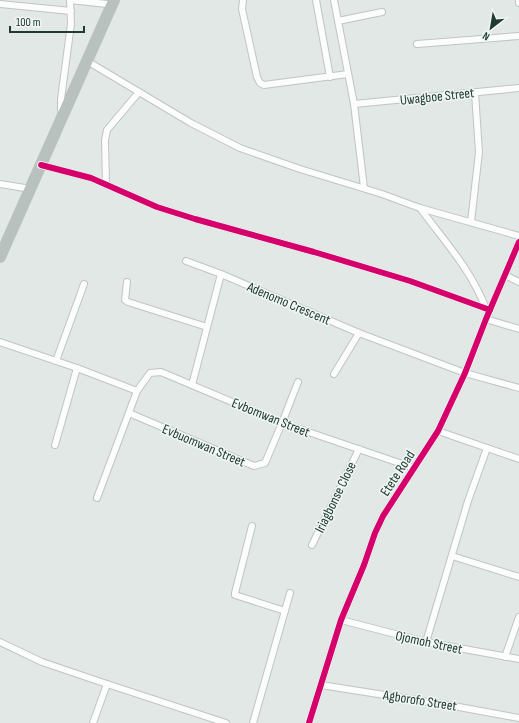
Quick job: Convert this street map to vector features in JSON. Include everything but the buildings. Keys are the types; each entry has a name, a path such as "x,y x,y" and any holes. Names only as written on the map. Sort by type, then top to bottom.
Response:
{"highway":[{"path":"0,257 87,61 110,1"},
{"path":"0,241 110,1"}],"street":[{"path":"61,110 60,99 69,39 71,12 70,0 110,1"},
{"path":"243,0 242,10 257,77 260,83 264,85 276,84 348,74"},
{"path":"316,0 330,76"},
{"path":"334,0 354,104 364,188"},
{"path":"0,4 71,12"},
{"path":"338,21 382,12"},
{"path":"417,44 519,36"},
{"path":"87,61 191,123 240,148 364,188 420,208 519,236"},
{"name":"Uwagboe Street","path":"354,104 519,88"},
{"path":"106,185 105,140 107,130 139,92"},
{"path":"471,222 479,152 475,93"},
{"path":"41,165 82,175 157,207 322,254 410,282 488,310"},
{"path":"0,184 25,188"},
{"path":"420,208 464,264 488,310"},
{"name":"Etete Road","path":"309,723 341,620 364,565 375,533 383,516 438,431 465,373 486,319 488,310 505,275 517,256 519,242"},
{"name":"Adenomo Crescent","path":"186,261 221,274 359,333 465,373 519,388"},
{"path":"192,385 221,274"},
{"path":"505,275 519,282"},
{"path":"127,282 124,298 128,302 207,327"},
{"path":"56,360 84,284"},
{"path":"486,319 519,329"},
{"path":"334,374 359,333"},
{"path":"0,342 56,360 137,391"},
{"path":"55,445 77,368"},
{"name":"Evbomwan Street","path":"97,498 137,391 150,373 160,372 282,423 414,468"},
{"name":"Evbuomwan Street","path":"129,412 254,466 265,463 298,382"},
{"path":"438,431 519,459"},
{"path":"426,642 468,501 487,448"},
{"name":"Iriagbonse Close","path":"312,545 358,449"},
{"path":"252,526 235,595 285,611"},
{"path":"452,556 519,576"},
{"path":"253,723 290,593"},
{"path":"505,657 519,617"},
{"name":"Ojomoh Street","path":"341,620 426,642 519,659"},
{"path":"0,642 42,662 226,723"},
{"path":"93,723 106,684"},
{"name":"Agborofo Street","path":"321,685 519,718"}],"cycle path":[{"path":"41,165 91,178 157,207 410,281 490,310"},
{"path":"309,723 341,620 364,565 375,533 383,516 438,431 465,373 519,242"}]}
